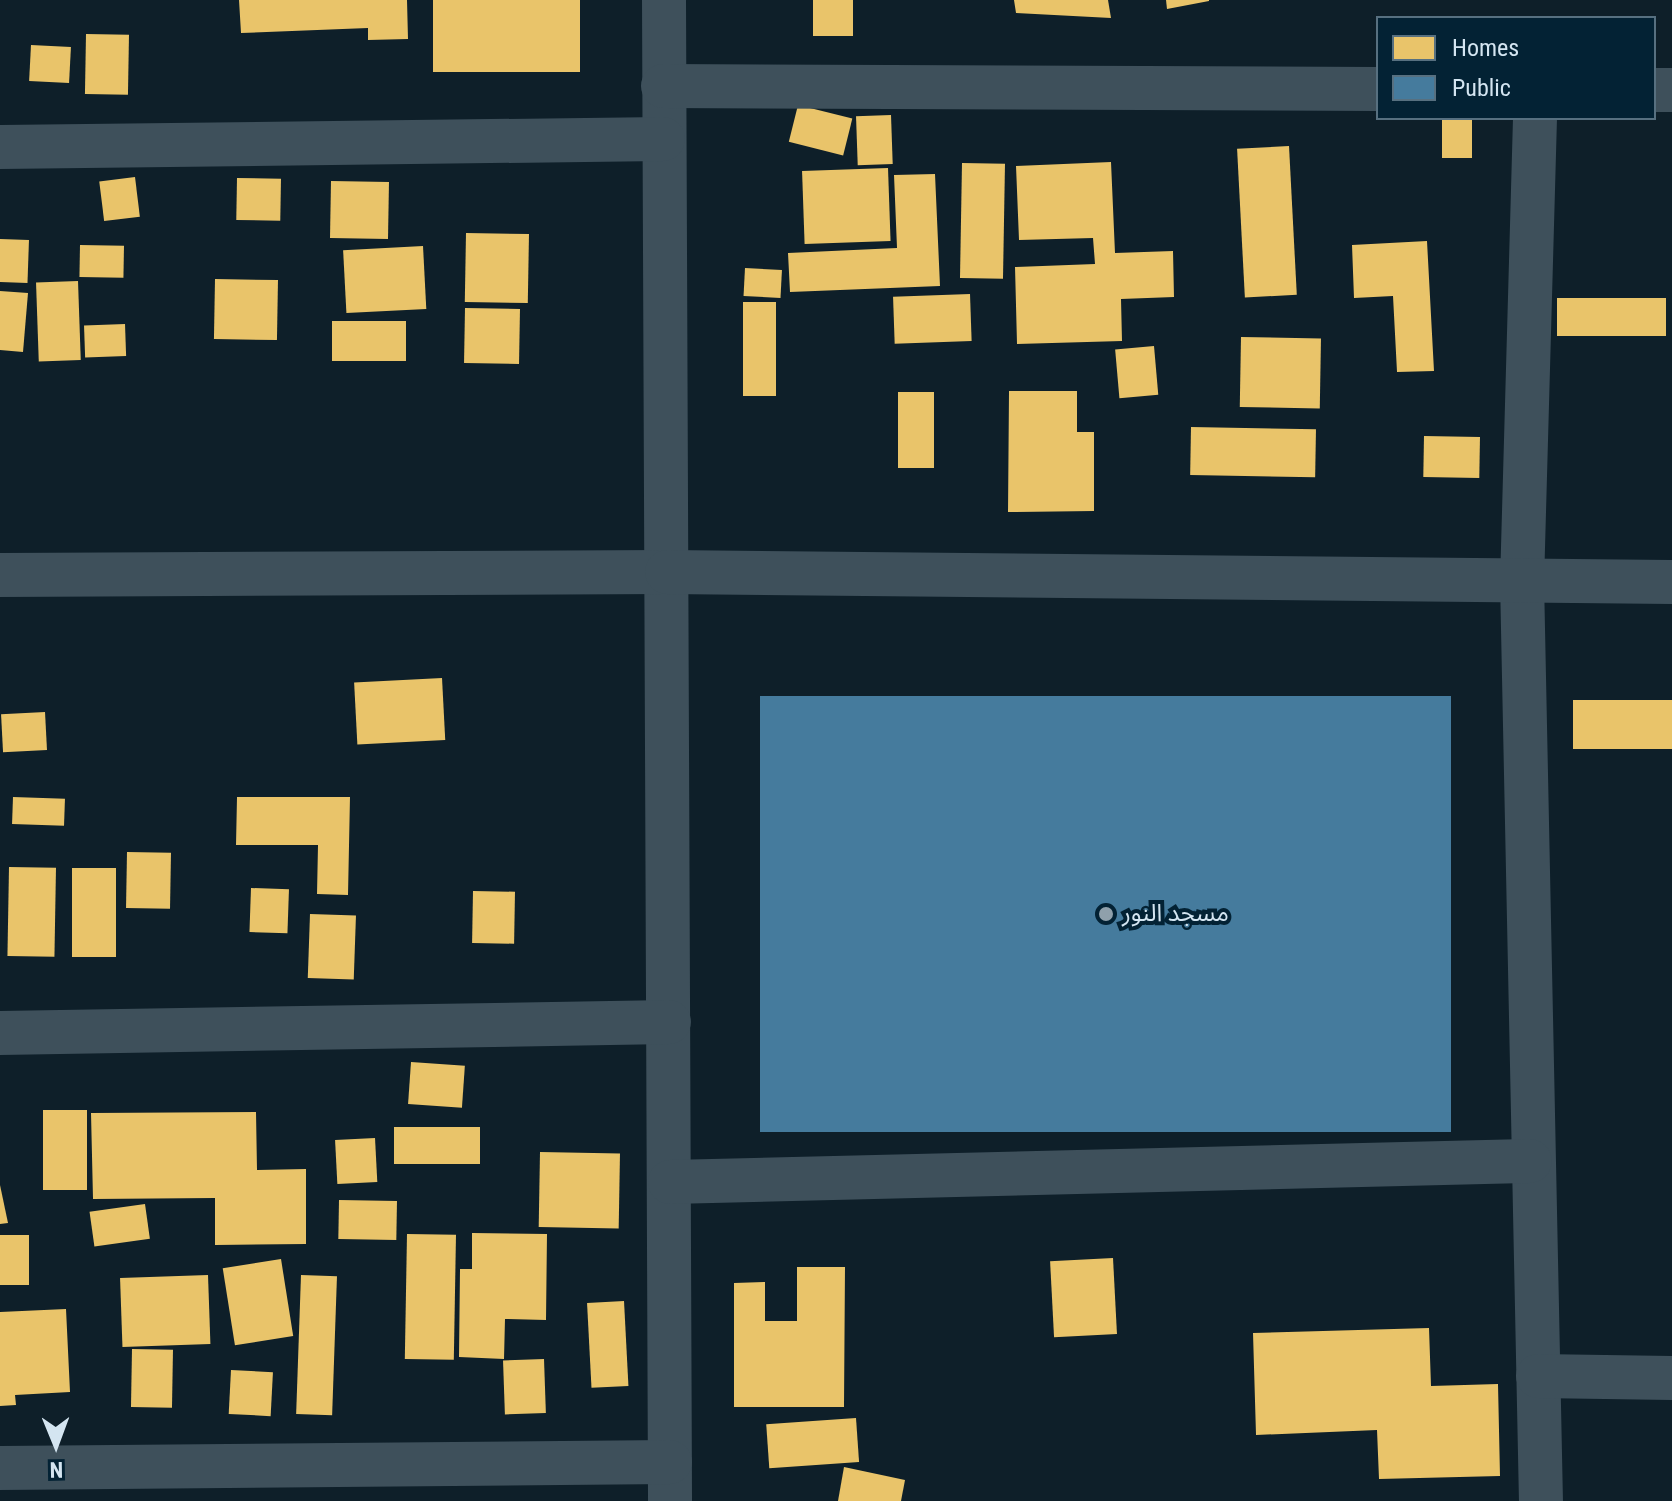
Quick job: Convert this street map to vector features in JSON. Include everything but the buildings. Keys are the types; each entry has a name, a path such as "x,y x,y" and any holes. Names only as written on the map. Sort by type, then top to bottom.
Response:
{"street":[{"path":"0,1468 670,1481 664,0"},
{"path":"663,86 1376,89"},
{"path":"1535,120 1522,580 1530,1161 1541,1501"},
{"path":"0,147 663,139"},
{"path":"0,575 667,572 1672,582"},
{"path":"0,1033 669,1022"},
{"path":"670,1182 1530,1161"},
{"path":"1538,1376 1672,1378"}],"place":[{"name":"مسجد النور","path":"1106,914"}]}
